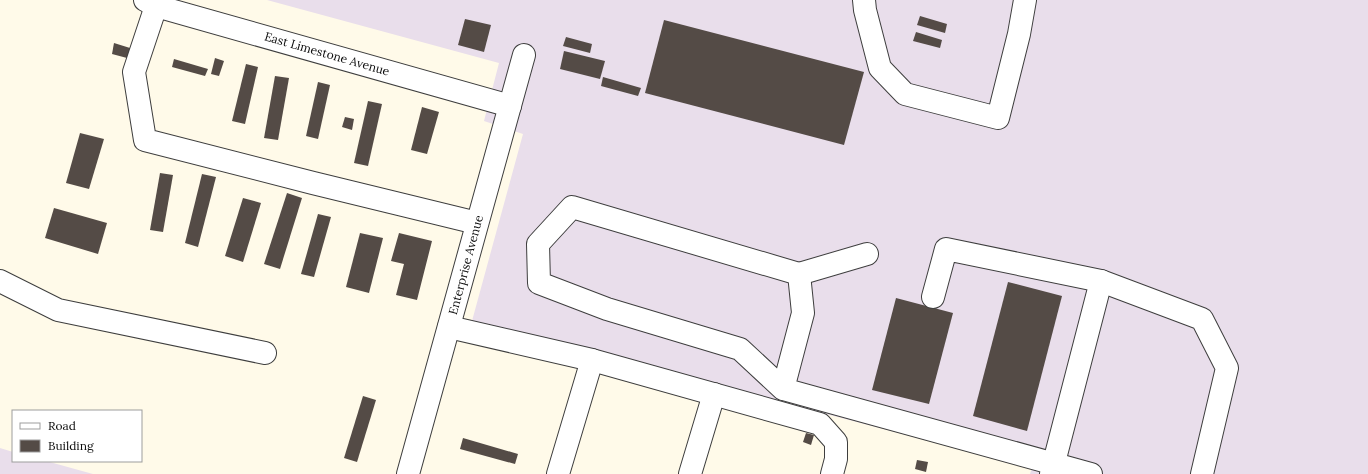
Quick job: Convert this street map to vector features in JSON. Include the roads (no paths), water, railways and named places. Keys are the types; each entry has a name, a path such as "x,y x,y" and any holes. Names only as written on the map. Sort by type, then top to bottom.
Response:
{"street":[{"path":"864,0 865,10 880,68 905,94 998,118 1019,34 1025,0"},
{"path":"150,3 134,72 145,140 477,223"},
{"name":"East Limestone Avenue","path":"150,3 510,106"},
{"name":"Enterprise Avenue","path":"408,474 524,55"},
{"path":"867,254 799,274 572,206 538,244 538,283 607,309 740,349 783,389 1052,469 1091,474"},
{"path":"933,297 946,249 1101,281 1202,319 1227,368 1202,474"},
{"path":"783,389 803,313 799,274"},
{"path":"0,281 58,310 266,353"},
{"path":"1052,469 1101,281"},
{"path":"449,328 592,360 820,424 836,442 836,459 832,474"},
{"path":"558,474 592,360"},
{"path":"690,474 714,394"}]}
